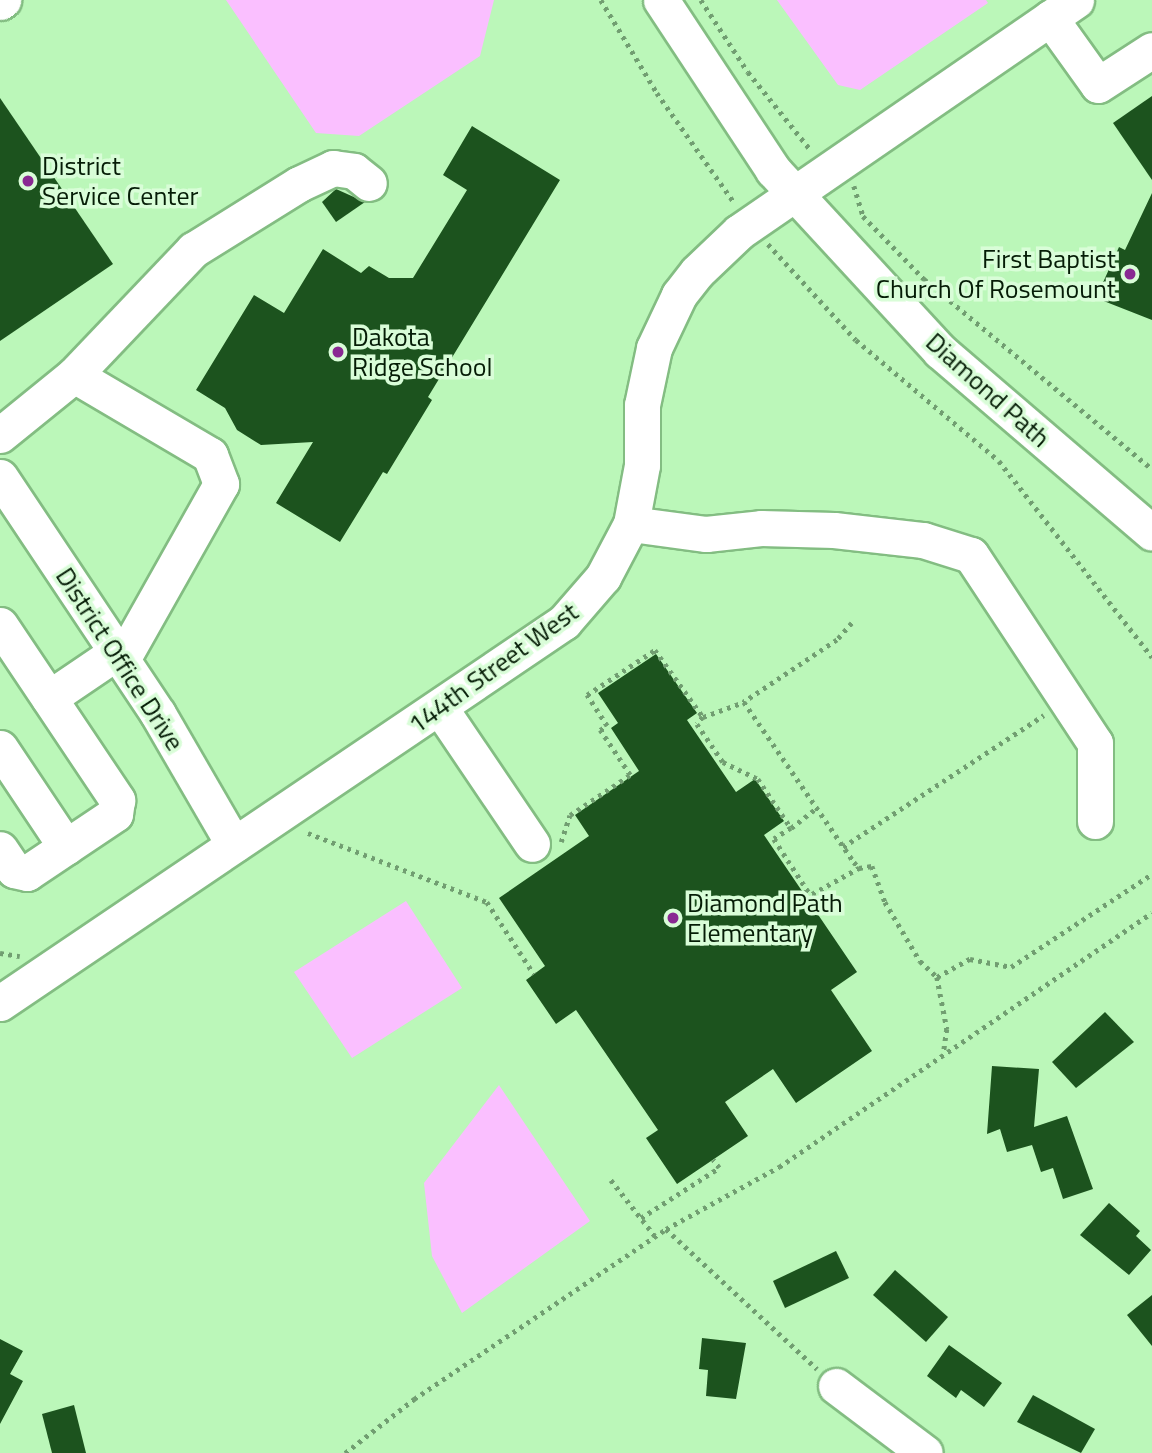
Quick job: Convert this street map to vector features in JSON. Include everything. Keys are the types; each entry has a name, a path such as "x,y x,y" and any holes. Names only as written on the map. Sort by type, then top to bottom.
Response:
{"street":[{"name":"Diamond Path","path":"661,0 773,170 940,351 1152,533"},
{"name":"144th Street West","path":"0,1003 564,622 603,577 631,524 642,465 642,405 654,348 679,295 697,272 752,224 795,193 1063,9"},
{"path":"1063,9 1098,85 1152,50"},
{"path":"0,435 74,375 193,250 333,168 354,171 369,183"},
{"path":"50,698 119,656 221,484 210,455 74,375"},
{"name":"District Office Drive","path":"0,477 119,656 234,845"},
{"path":"631,524 706,534 761,528 834,530 923,540 971,555 1095,743 1095,821"},
{"path":"0,625 117,800 115,814 27,873 14,870 0,849"},
{"path":"440,708 543,845"},
{"path":"0,748 66,847"},
{"path":"836,1386 925,1453"}],"path":[{"path":"601,0 657,93 752,224 856,340 999,460 1152,657"},
{"path":"701,0 800,140 814,152 830,155 852,181 863,216 924,279 1152,469"},
{"path":"791,828 758,779 723,762 697,724 704,718 744,702 837,640 852,623"},
{"path":"543,845 570,816 630,775 600,730 607,726 587,695 655,649 704,718"},
{"path":"744,702 859,868"},
{"path":"843,847 1057,707"},
{"path":"817,808 774,839 819,908"},
{"path":"308,833 487,902 534,974"},
{"path":"812,894 859,868 872,866 885,902 920,961 937,977 947,1029 944,1052"},
{"path":"937,977 970,959 1011,967 1152,874"},
{"path":"345,1453 414,1399 655,1236 779,1167 944,1052 1152,913"},
{"path":"0,953 20,956"},
{"path":"641,1218 719,1168 713,1160"},
{"path":"611,1180 655,1236"},
{"path":"666,1229 836,1386"}],"shaded area":[{"path":"226,0 494,0 480,56 359,136 316,133"},
{"path":"777,0 986,0 988,3 860,90 838,85"},
{"path":"406,901 462,988 352,1058 294,972"},
{"path":"499,1085 590,1221 462,1313 432,1256 424,1183"}],"building":[{"name":"First Baptist Church Of Rosemount","path":"1152,96 1152,180 1113,123"},
{"name":"District Service Center","path":"0,98 113,264 0,341"},
{"name":"Dakota Ridge School","path":"472,126 560,180 428,397 432,400 387,474 383,472 340,542 276,503 313,442 261,445 237,430 225,408 196,390 254,295 284,313 323,249 361,273 369,266 389,278 413,278 467,190 443,175"},
{"path":"336,189 365,202 336,222 322,202"},
{"name":"First Baptist Church Of Rosemount","path":"1152,193 1152,320 1096,298 1119,247 1125,250"},
{"name":"Diamond Path Elementary","path":"656,654 697,713 687,720 736,792 755,779 784,821 764,835 857,972 831,990 872,1051 796,1103 773,1069 725,1102 748,1136 677,1184 646,1138 658,1130 576,1010 556,1024 526,980 545,966 499,898 589,836 575,815 639,771 611,728 618,723 598,693"},
{"path":"1105,1012 1134,1042 1076,1088 1052,1062"},
{"path":"992,1066 1039,1069 1034,1127 1067,1116 1093,1189 1063,1199 1053,1168 1041,1172 1032,1145 1007,1152 1000,1129 987,1134"},
{"path":"1109,1203 1140,1231 1136,1236 1151,1250 1129,1275 1080,1235"},
{"path":"836,1251 849,1278 785,1308 773,1281"},
{"path":"895,1270 948,1317 926,1342 873,1295"},
{"path":"1152,1295 1152,1346 1127,1315"},
{"path":"702,1338 746,1343 736,1399 706,1396 708,1370 699,1369"},
{"path":"0,1339 23,1351 10,1374 23,1381 0,1424"},
{"path":"949,1345 1002,1383 984,1407 961,1390 956,1398 927,1376"},
{"path":"1033,1395 1095,1429 1081,1453 1017,1422"},
{"path":"74,1405 86,1453 52,1453 42,1414"}],"place":[{"name":"District Service Center","path":"28,181"},
{"name":"First Baptist Church Of Rosemount","path":"1130,274"},
{"name":"Dakota Ridge School","path":"338,352"},
{"name":"Diamond Path Elementary","path":"673,918"}]}
